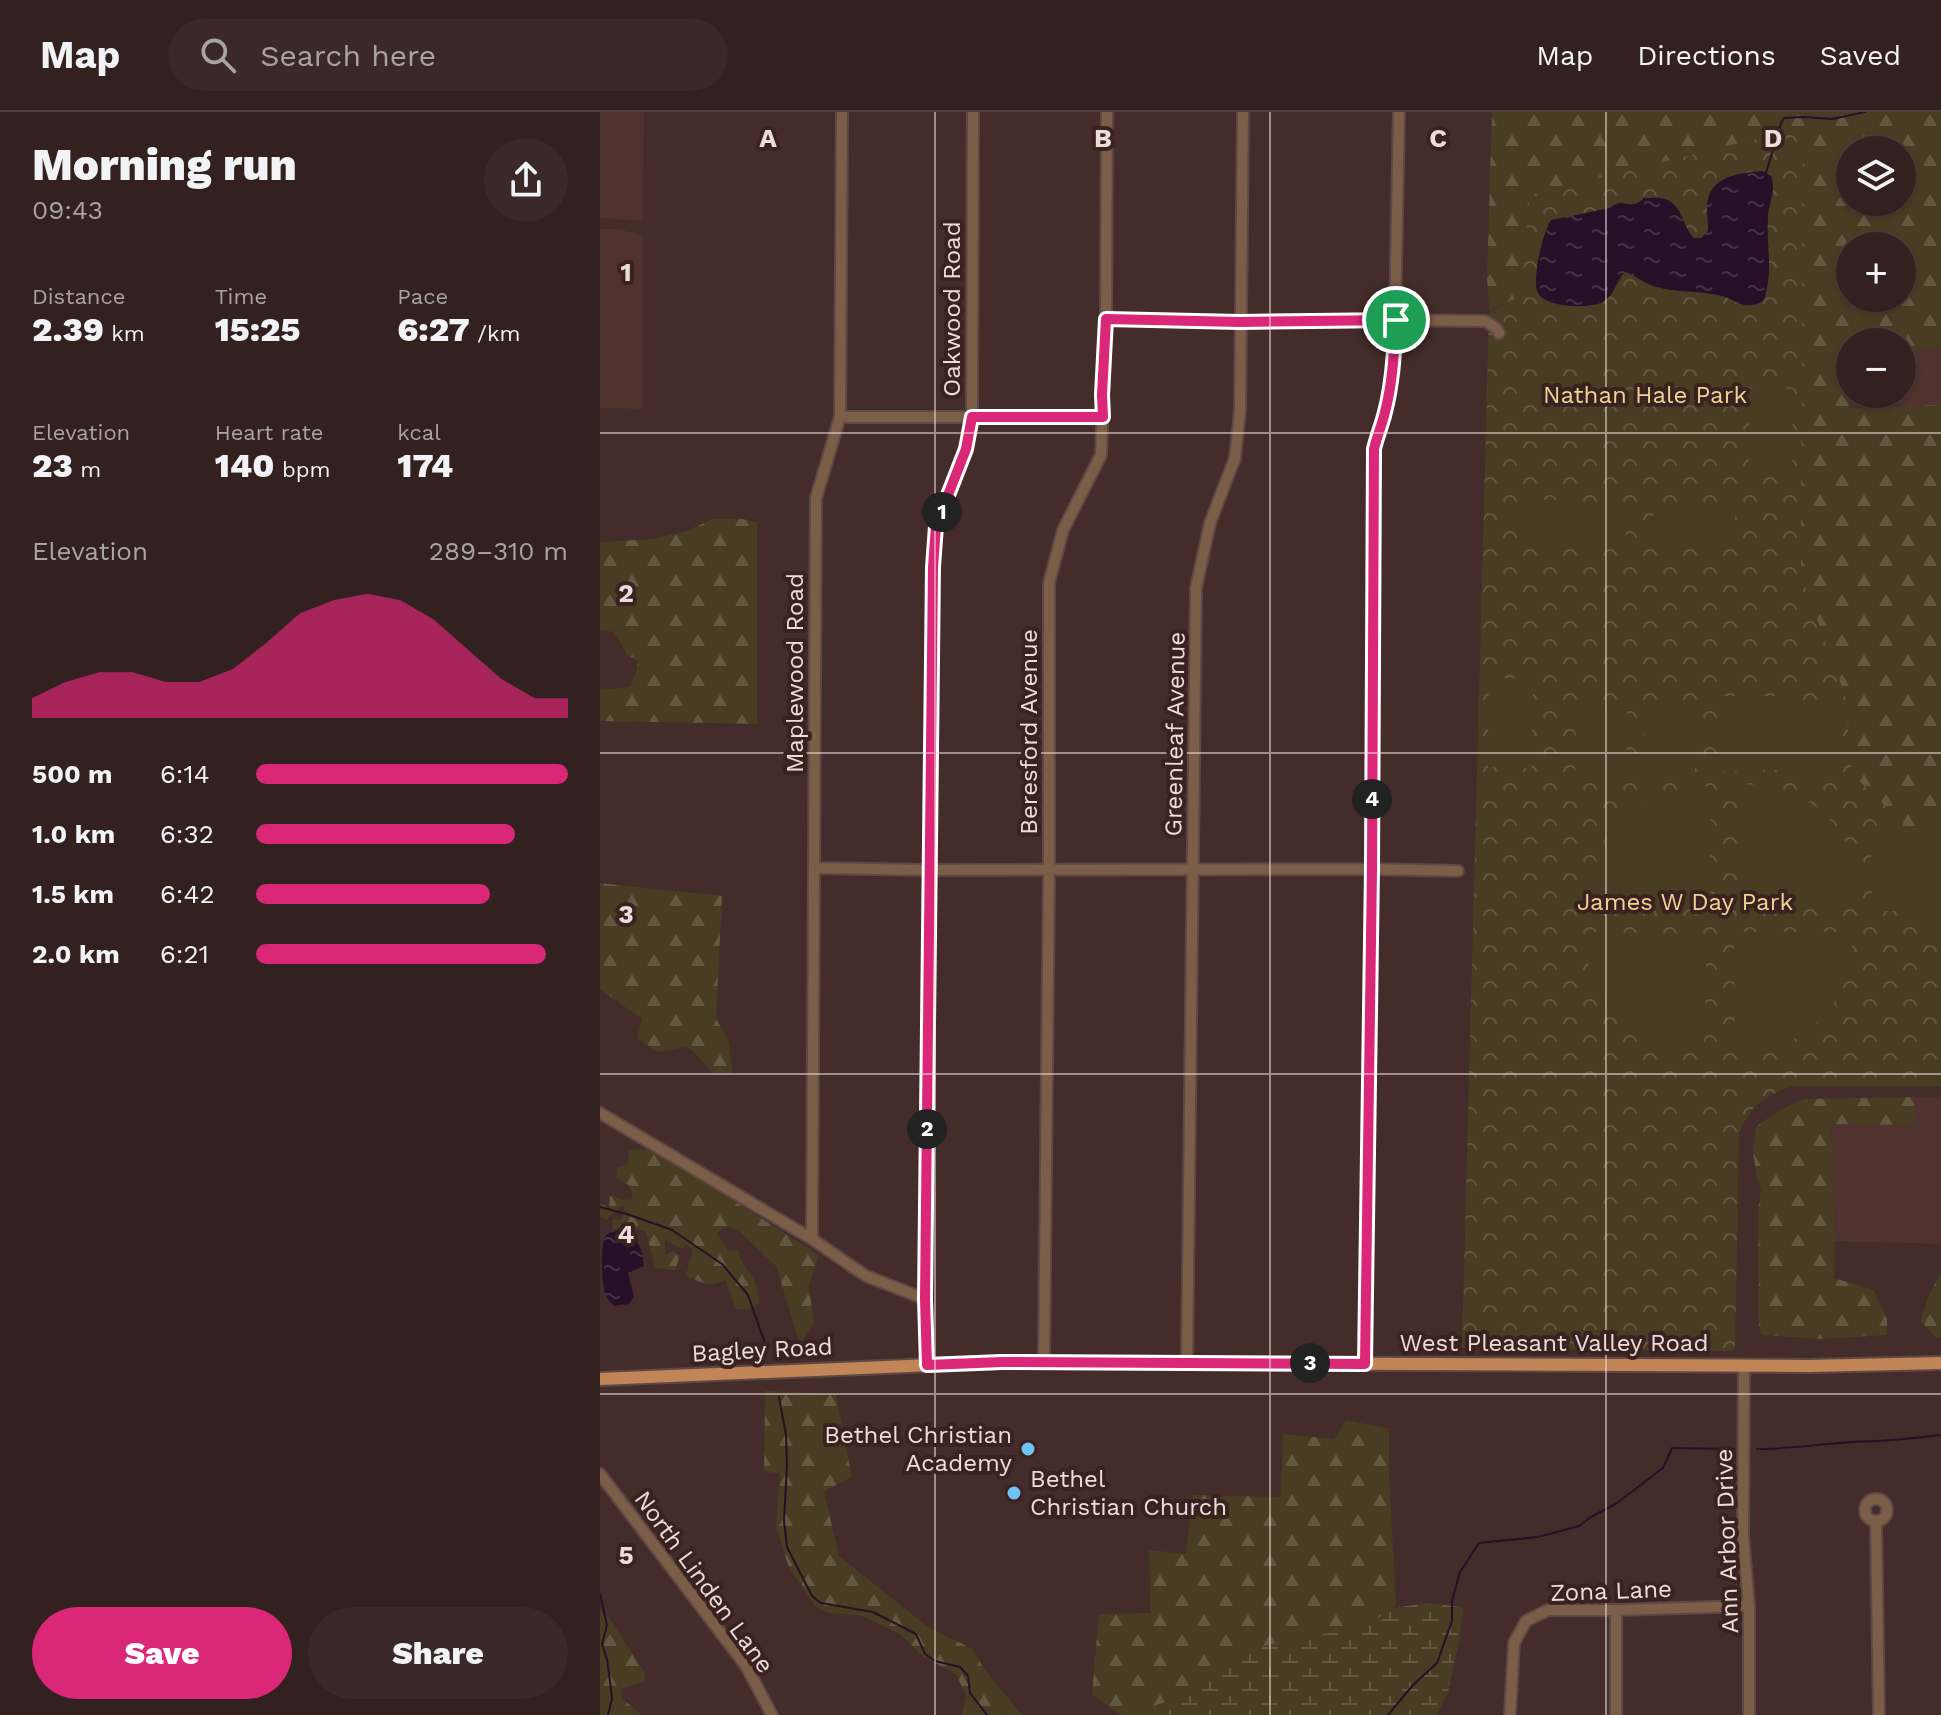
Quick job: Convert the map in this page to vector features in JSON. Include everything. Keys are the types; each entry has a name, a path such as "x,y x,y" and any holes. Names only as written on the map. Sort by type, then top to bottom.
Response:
{"main road":[{"name":"West Pleasant Valley Road","path":"927,1365 1044,1362 1744,1366 1941,1363"},
{"name":"Bagley Road","path":"600,1379 927,1365"}],"street":[{"name":"Maplewood Road","path":"812,1239 816,498 840,417 842,112"},
{"name":"Oakwood Road","path":"927,1365 925,1299 933,567 936,526 966,449 972,417 973,112"},
{"name":"Beresford Avenue","path":"1044,1362 1049,583 1063,530 1101,455 1106,319 1107,112"},
{"name":"Greenleaf Avenue","path":"1187,1362 1196,588 1210,523 1235,458 1240,411 1243,112"},
{"path":"1365,1364 1374,449 1394,370 1399,112"},
{"path":"1106,319 1485,321 1499,333"},
{"path":"840,417 1103,417"},
{"path":"814,868 1458,871"},
{"path":"600,1113 812,1239 866,1276 925,1299"},
{"name":"Ann Arbor Drive","path":"1744,1366 1743,1536 1749,1606 1749,1715"},
{"name":"North Linden Lane","path":"600,1474 746,1666 772,1715"},
{"path":"1876,1521 1879,1715"},
{"name":"Zona Lane","path":"1510,1715 1514,1643 1526,1621 1548,1610 1749,1606"},
{"path":"1616,1610 1616,1715"}],"shaded area":[{"path":"600,112 644,112 643,221 600,218"},
{"path":"600,229 619,229 643,236 643,409 600,408"},
{"path":"1941,347 1941,405 1916,406 1916,350"},
{"path":"1914,1097 1941,1098 1941,1244 1835,1241 1831,1124 1914,1125"}],"green space":[{"name":"Nathan Hale Park","path":"1492,112 1941,112 1941,347 1916,350 1916,328 1836,328 1836,408 1941,405 1941,829 1907,827 1852,774 1521,296 1489,311 1487,278"},
{"name":"James W Day Park","path":"1803,127 1801,576 1845,695 1852,774 1907,827 1941,829 1941,1086 1793,1086 1766,1098 1753,1109 1739,1134 1735,1348 1730,1351 1462,1348 1489,312 1521,296 1530,195"},
{"path":"1750,388 1793,389 1792,473 1749,473"},
{"path":"1520,499 1627,503 1625,549 1518,544"},
{"path":"1735,508 1736,547 1654,548 1653,509"},
{"path":"713,519 757,522 757,724 600,721 600,690 630,687 638,660 628,656 614,632 600,630 600,542 654,539 686,531"},
{"path":"1489,678 1533,679 1531,768 1488,767"},
{"path":"1722,696 1777,696 1777,770 1722,771"},
{"path":"1783,700 1838,700 1838,774 1783,774"},
{"path":"1644,703 1697,703 1697,740 1644,740"},
{"path":"1576,704 1627,705 1626,783 1575,782"},
{"path":"1643,744 1695,744 1695,781 1643,781"},
{"path":"1742,784 1786,790 1802,797 1830,820 1842,835 1856,868 1859,904 1739,902"},
{"path":"1711,786 1710,906 1591,904 1594,872 1601,849 1622,820 1667,793"},
{"path":"1877,833 1941,836 1941,880 1911,907 1894,911 1872,909 1871,838"},
{"path":"600,883 722,896 716,1019 728,1038 733,1073 714,1075 686,1047 659,1052 637,1039 642,1019 600,989"},
{"path":"1941,889 1941,916 1900,916 1931,898"},
{"path":"1587,932 1707,934 1704,1052 1660,1046 1644,1039 1616,1016 1604,1001 1590,968"},
{"path":"1734,932 1852,932 1847,976 1840,993 1818,1022 1804,1033 1771,1049 1735,1052"},
{"path":"1914,1097 1915,1125 1831,1124 1834,1278 1874,1290 1887,1319 1887,1335 1820,1339 1762,1335 1759,1328 1758,1212 1761,1190 1753,1153 1756,1127 1804,1099"},
{"path":"652,1149 819,1255 809,1286 814,1324 800,1344 776,1266 740,1232 726,1226 717,1233 728,1250 739,1251 755,1282 759,1303 749,1310 736,1309 725,1280 706,1284 686,1275 693,1250 686,1245 682,1249 665,1240 665,1255 673,1251 680,1256 675,1270 655,1268 646,1232 625,1224 622,1228 613,1229 612,1219 621,1220 625,1207 622,1206 606,1220 600,1217 600,1204 609,1208 610,1196 633,1199 630,1186 616,1178 617,1167 628,1164 629,1150"},
{"path":"1941,1272 1941,1338 1936,1338 1921,1321 1928,1297"},
{"path":"765,1391 836,1394 852,1477 824,1491 839,1556 928,1627 973,1649 984,1669 1022,1715 962,1715 966,1695 956,1674 924,1657 900,1634 860,1615 828,1613 815,1606 789,1568 776,1526 780,1473 764,1472"},
{"path":"1346,1420 1389,1429 1394,1608 1360,1630 1311,1635 1263,1647 1223,1665 1191,1693 1129,1715 1121,1715 1092,1694 1099,1614 1151,1613 1149,1550 1186,1554 1193,1495 1281,1497 1283,1434 1334,1439"},
{"path":"1426,1603 1463,1607 1448,1692 1437,1715 1129,1715 1191,1693 1223,1665 1263,1646 1311,1635 1360,1630 1394,1608"},
{"path":"600,1611 608,1616 645,1673 644,1682 620,1689 623,1699 641,1715 600,1715"}],"water":[{"path":"1762,171 1771,176 1773,187 1768,219 1769,278 1764,300 1754,305 1744,305 1714,294 1661,288 1625,272 1610,296 1597,304 1559,304 1550,302 1538,293 1536,278 1539,256 1551,220 1610,208 1619,203 1634,204 1644,198 1660,198 1675,206 1694,238 1701,238 1708,231 1707,205 1713,188 1735,175"},
{"path":"619,1230 638,1244 644,1266 628,1273 634,1296 629,1304 614,1306 604,1290 602,1255 606,1235"}],"waterway":[{"path":"1766,173 1784,118 1832,119 1865,112"},
{"path":"600,1207 672,1230 722,1264 748,1295 767,1349"},
{"path":"779,1397 786,1435 784,1521 787,1547 812,1596 821,1603 873,1612 916,1634 925,1654 935,1661 960,1667 968,1676 970,1693 987,1715"},
{"path":"1757,1449 1941,1435"},
{"path":"1388,1715 1437,1663 1452,1621 1452,1601 1460,1572 1479,1543 1538,1537 1579,1526 1617,1503 1663,1468 1672,1448 1734,1449"},
{"path":"600,1594 607,1625 602,1644 612,1699 608,1715"}],"place":[{"name":"Bethel Christian Academy","path":"1028,1449"},
{"name":"Bethel Christian Church","path":"1014,1493"}],"route":[{"path":"1106,319 1240,322 1396,320 1394,370 1374,449 1365,1364 1002,1362 927,1365 925,1299 933,567 936,526 966,449 972,417 1103,417 1106,319"}]}
